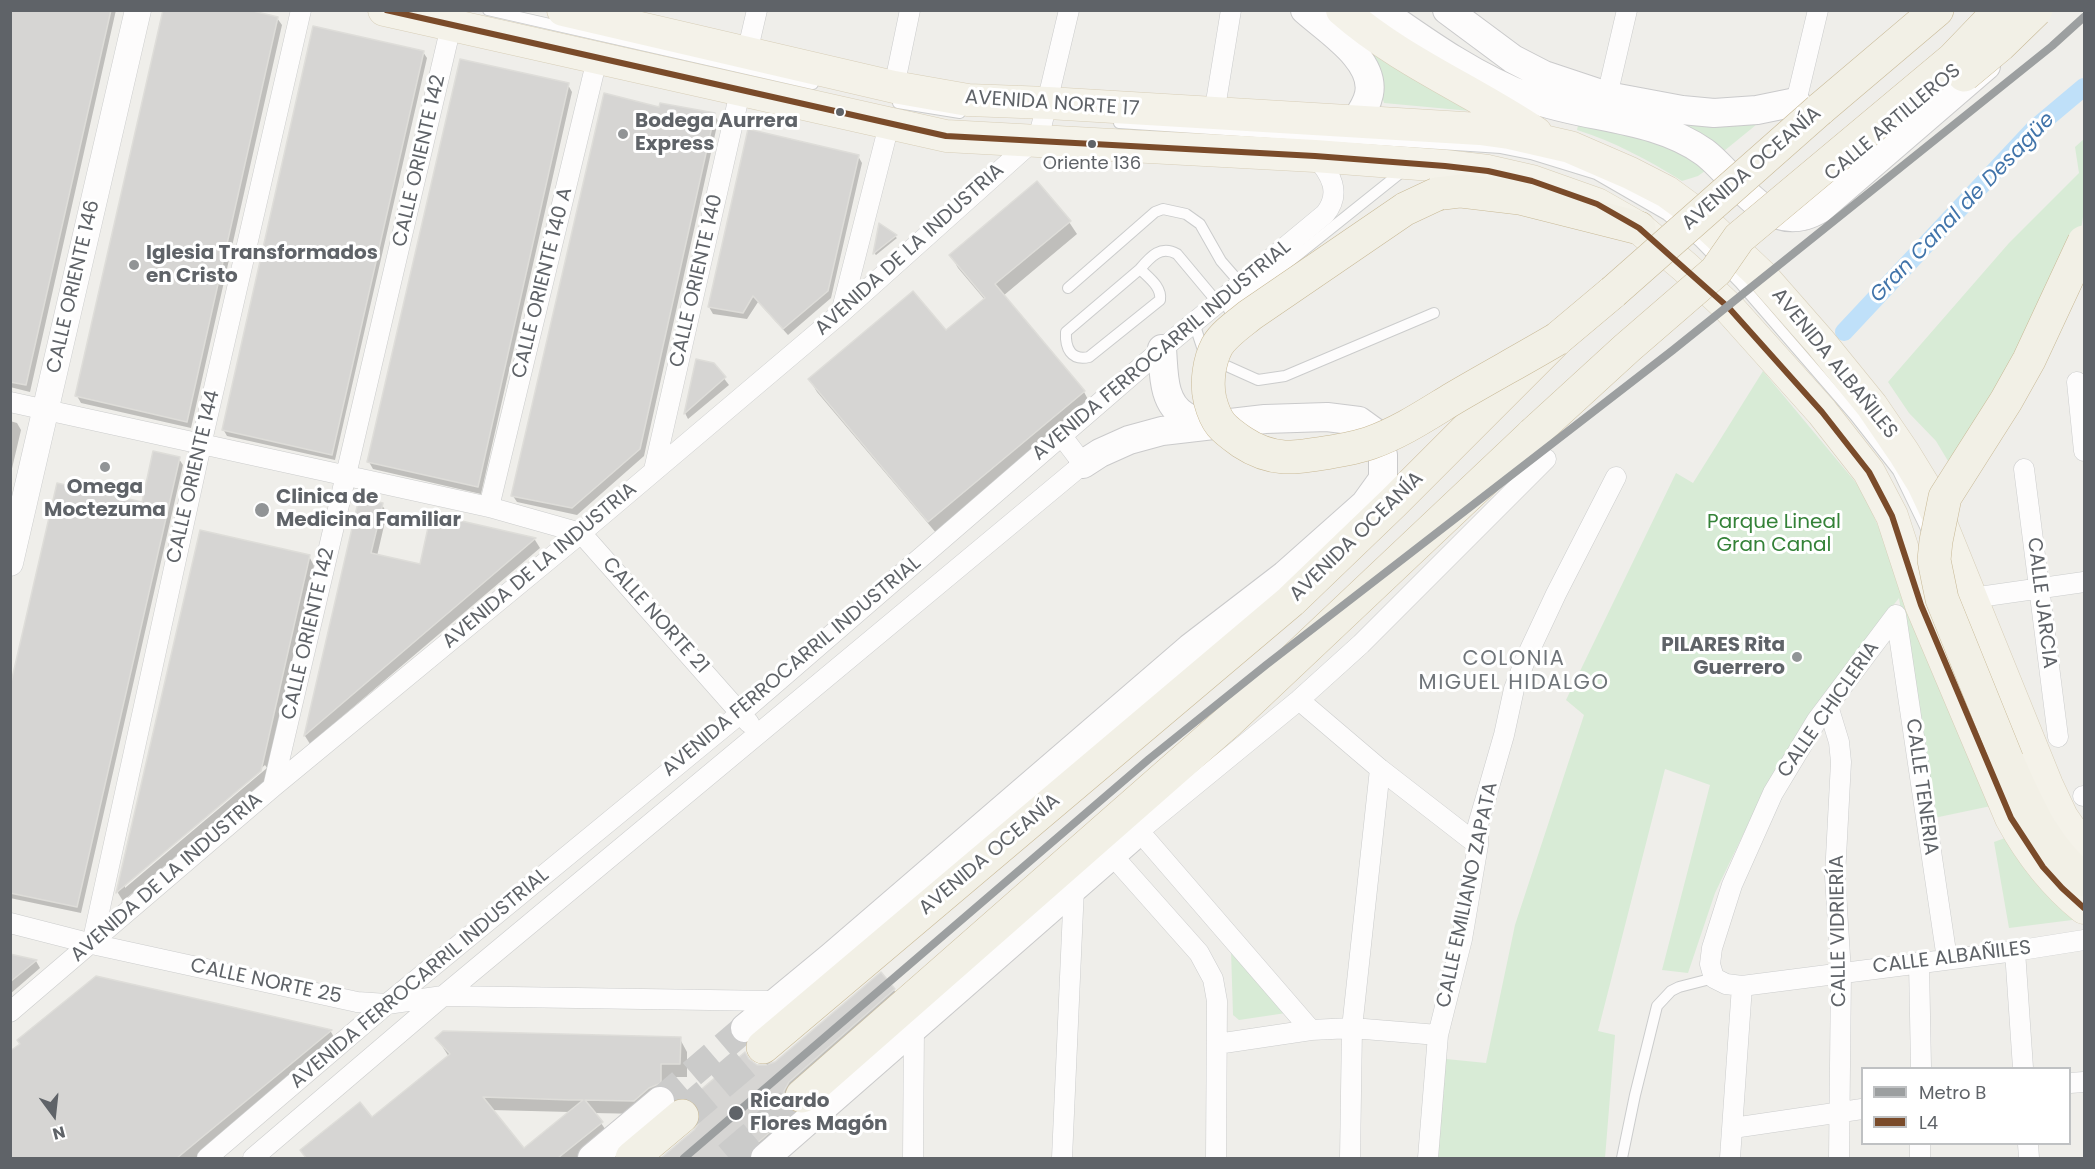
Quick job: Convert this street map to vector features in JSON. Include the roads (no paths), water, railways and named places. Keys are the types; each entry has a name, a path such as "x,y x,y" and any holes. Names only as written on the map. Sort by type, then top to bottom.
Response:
{"highway":[{"name":"AVENIDA OCEANÍA","path":"754,1037 900,931 1291,601 1557,339 1937,10"},
{"path":"802,1096 1539,446 1627,348 1716,271 1739,238 1953,59 2015,14"},
{"path":"1557,339 1453,399 1420,421 1369,444 1323,453 1285,457 1265,454 1248,446 1229,433 1215,417 1209,394 1209,371 1217,346 1230,331 1405,209 1437,194 1461,190 1509,196 1639,228"},
{"path":"2085,242 2029,360 2006,401 1945,497 1934,560 1942,599 2007,760 2041,833 2061,857 2085,880"},
{"path":"1139,831 1136,816 1203,752 1229,721"},
{"path":"831,957 900,931"},
{"path":"632,1158 671,1108"}],"main road":[{"name":"AVENIDA NORTE 17","path":"384,10 740,92 888,104 968,100 1042,121 1315,156 1488,171 1532,181 1597,204 1639,228"},
{"name":"AVENIDA NORTE 17","path":"563,10 604,15 747,52 888,104 946,136 1042,121 1214,114 1480,129 1549,141"},
{"path":"1305,10 1355,54 1366,71 1369,80 1369,96 1354,123"},
{"path":"1342,10 1394,50 1453,82 1549,141"},
{"path":"1380,10 1463,64 1529,98 1657,129 1682,139 1710,157 1762,207 1778,215 1790,217 1803,216 1820,209 2050,10"},
{"path":"1447,10 1512,59 1544,75 1607,96 1682,110 1714,113 1757,110 1800,100"},
{"name":"AVENIDA ALBAÑILES","path":"1549,141 1592,156 1666,192 1693,212 1763,277 1767,320 1822,412 1854,422 1904,453 1923,484 1938,516 1961,591 2047,785 2062,817 2085,849"},
{"name":"AVENIDA ALBAÑILES","path":"1639,228 1690,272 1767,320 1854,422 1869,472 1892,516 1921,605 2011,818 2026,845 2056,883 2085,908"},
{"path":"1162,349 1164,382 1170,400 1183,415 1208,425"},
{"name":"AVENIDA OCEANÍA","path":"754,1037 776,1001 831,957 1190,648 1285,575 1365,504 1383,479 1383,455 1377,434 1359,421 1327,417 1265,419 1162,431 1129,440 1100,453 1083,464"},
{"path":"777,1154 914,1026 1139,831"},
{"path":"592,1158 671,1108"}],"street":[{"name":"CALLE ORIENTE 146","path":"10,563 138,10"},
{"name":"CALLE ORIENTE 144","path":"92,944 201,445 301,10"},
{"path":"747,52 757,10"},
{"path":"841,313 910,10"},
{"path":"1042,121 1069,10"},
{"path":"1214,114 1231,10"},
{"path":"1607,96 1627,10"},
{"path":"1800,100 1818,10"},
{"name":"CALLE ORIENTE 142","path":"273,787 451,26"},
{"name":"CALLE ORIENTE 140 A","path":"489,507 597,59"},
{"name":"CALLE ORIENTE 140","path":"654,470 740,92"},
{"name":"AVENIDA DE LA INDUSTRIA","path":"10,1012 273,787 581,533 841,313 1042,121"},
{"name":"AVENIDA FERROCARRIL INDUSTRIAL","path":"207,1158 387,1004 741,713 1162,349 1194,323 1220,310 1241,284 1329,208 1334,184 1325,167 1315,156"},
{"path":"2076,382 2085,451"},
{"path":"10,402 489,507 581,533"},
{"path":"1061,435 1083,464"},
{"path":"1311,1030 1139,831 1299,700 1361,644 1539,446"},
{"name":"AVENIDA FERROCARRIL INDUSTRIAL","path":"253,1158 443,996 1083,464"},
{"name":"CALLE JARCIA","path":"2024,469 2058,737"},
{"name":"CALLE EMILIANO ZAPATA","path":"1428,1158 1438,1035 1462,939 1478,845 1478,825 1504,735 1514,689 1556,594 1616,477"},
{"name":"CALLE NORTE 21","path":"581,533 758,734"},
{"path":"1961,591 2039,589 2085,582"},
{"name":"CALLE CHICLERIA","path":"1714,978 1710,964 1712,948 1732,885 1773,793 1817,720 1896,615"},
{"name":"CALLE TENERIA","path":"1896,615 1947,959"},
{"path":"1299,700 1380,769 1478,845"},
{"name":"CALLE VIDRIERÍA","path":"1828,706 1839,742 1841,762 1835,876 1841,973 1839,1158"},
{"path":"1350,1158 1352,1028 1380,769"},
{"path":"1112,855 1199,953 1213,979 1217,1001 1216,1158"},
{"path":"1062,1158 1074,887"},
{"name":"CALLE NORTE 25","path":"10,923 92,944 357,1002 387,1004 443,996 776,1001"},
{"name":"CALLE ALBAÑILES","path":"1714,978 1726,984 1742,986 2085,940"},
{"path":"2015,951 2023,1067"},
{"path":"1919,962 1921,1067"},
{"path":"1730,1158 1742,986"},
{"path":"913,1158 914,1026"},
{"path":"1217,1044 1311,1030 1352,1028 1438,1035"},
{"path":"1733,1128 1861,1109"}],"lane":[{"path":"418,10 920,123 971,129 1042,121 1441,158 1495,164 1535,173 1593,192 1650,223 1723,288 1767,320"},
{"path":"488,10 824,87"},
{"path":"1842,76 1881,48 1906,18 1924,10"},
{"name":"CALLE ARTILLEROS","path":"1753,199 1765,204 1777,204 1798,199 1809,193 1986,46 2015,14"},
{"path":"888,104 969,114"},
{"path":"1104,122 1501,148 1560,161 1596,174 1666,215 1699,241 1767,320"},
{"path":"1140,269 1159,288 1160,300 1089,357 1082,359 1074,356 1067,349 1066,332 1140,269 1148,258 1162,249 1177,254 1220,310 1413,163"},
{"path":"1068,288 1155,212 1163,209 1186,214 1200,224 1221,261 1241,284"},
{"path":"1194,323 1203,350 1209,358 1258,380 1285,376 1434,313"},
{"path":"1209,358 1212,336"},
{"path":"1854,422 1897,501 1938,625 2013,809 2042,855 2069,886 2085,898"},
{"path":"2035,785 2039,796"},
{"path":"2049,817 2071,850 2085,862"},
{"path":"1622,1158 1657,1006 1671,991 1679,987 1714,978"}],"waterway":[{"name":"Gran Canal de Desagüe","path":"1844,332 2034,129 2084,87"}],"tunnel":[{"path":"660,1101 745,1028"},
{"path":"682,1116 763,1047"},
{"path":"729,1158 802,1096"}],"metro line":[{"name":"B","path":"684,1158 1149,759 1266,665 1673,350 2052,46 2084,17"}],"place":[{"name":"Bodega Aurrera Express","path":"623,134"},
{"name":"Oriente 136","path":"1092,144"},
{"name":"Iglesia Transformados en Cristo","path":"134,265"},
{"name":"Omega Moctezuma","path":"105,467"},
{"name":"Clinica de Medicina Familiar","path":"262,510"},
{"name":"PILARES Rita Guerrero","path":"1797,657"},
{"name":"Ricardo Flores Magón","path":"736,1113"}],"district":[{"name":"COLONIA MIGUEL HIDALGO","path":"1514,672"}],"park label":[{"name":"Parque Lineal Gran Canal","path":"1774,534"}]}
